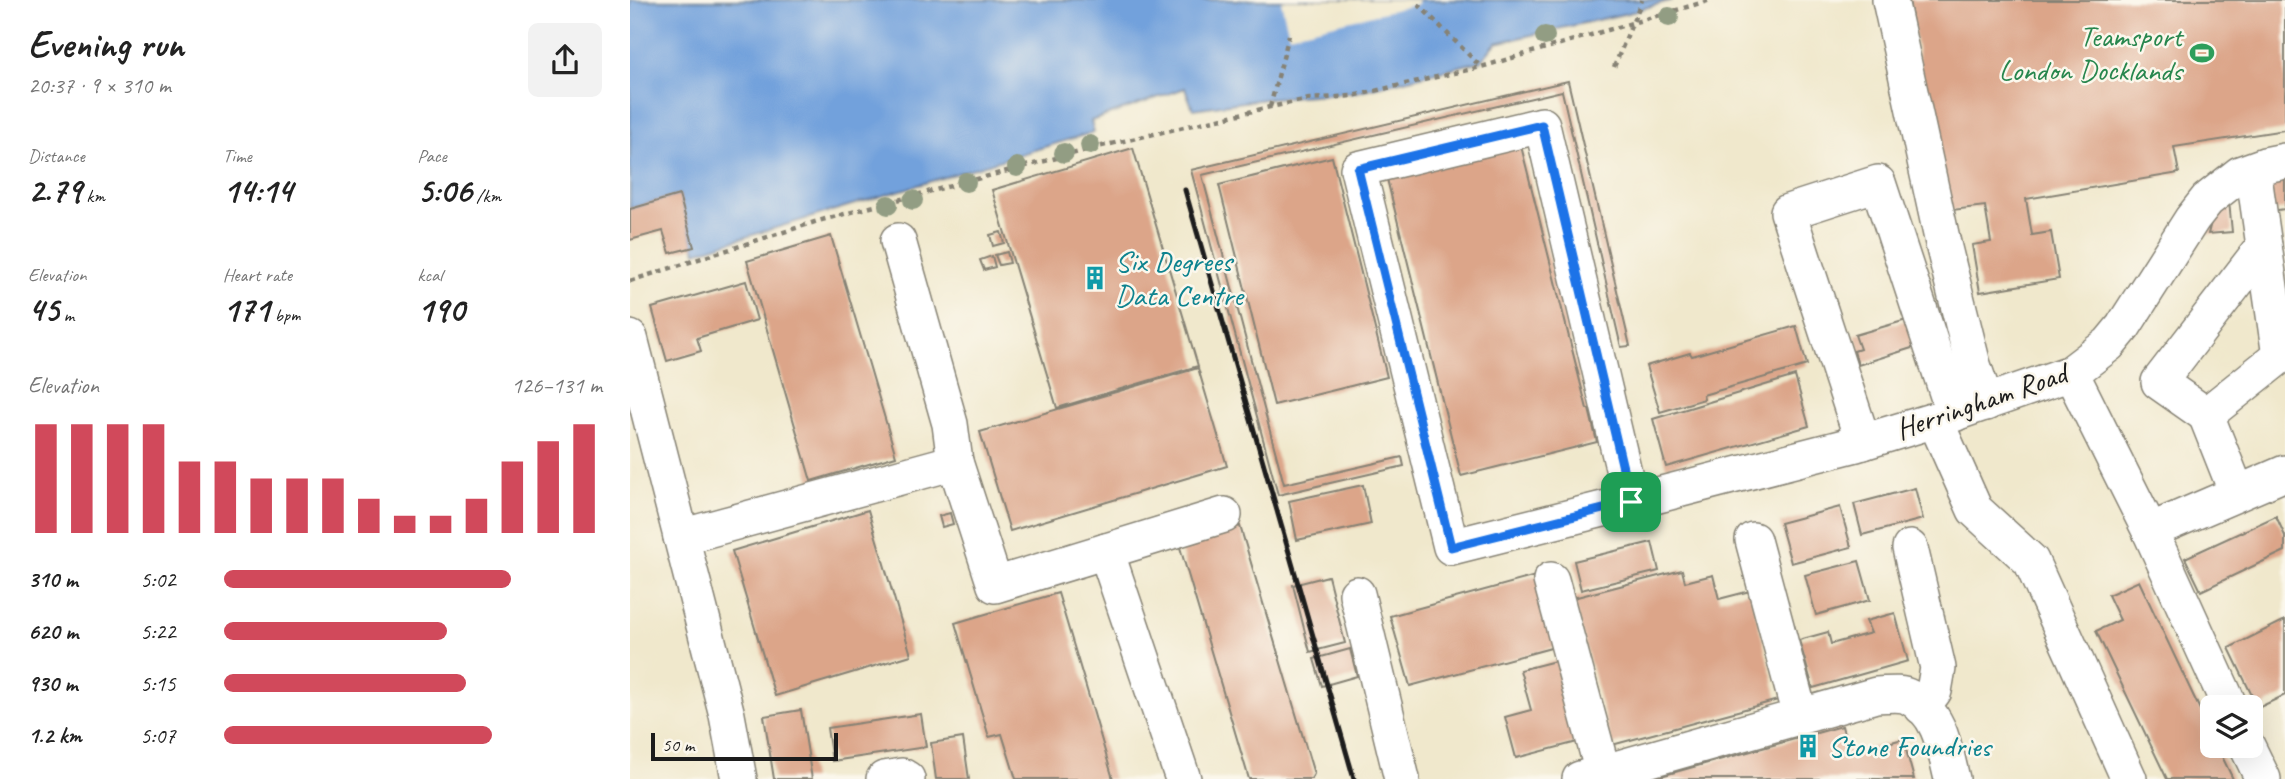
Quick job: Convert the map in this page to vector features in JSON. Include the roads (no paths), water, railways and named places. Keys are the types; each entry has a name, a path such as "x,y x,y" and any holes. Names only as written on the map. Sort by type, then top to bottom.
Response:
{"street":[{"path":"1890,0 1963,324 1958,412"},
{"name":"Herringham Road","path":"1631,502 1542,125 1358,169 1451,547 1631,502 1864,442 2071,373 2109,344 2123,327 2207,200 2240,174 2269,165"},
{"path":"2206,415 2280,356 2264,246 2269,165"},
{"path":"1864,442 1788,212 1878,183 1958,412 1975,510 2031,561 2129,779"},
{"path":"1959,218 1975,302 1972,317 1963,324"},
{"path":"898,240 950,424 955,462 996,585 1224,516"},
{"path":"2237,494 2206,415 2159,382 2264,246"},
{"path":"630,338 727,715 739,779"},
{"path":"2071,373 2150,531 2225,695"},
{"path":"681,537 955,462"},
{"path":"2150,531 2237,494 2280,485"},
{"path":"1753,540 1800,716"},
{"path":"1910,548 1938,668 1934,691 1922,707"},
{"path":"1107,551 1183,779"},
{"path":"1551,580 1592,776 1876,695 1893,694 1909,697 1937,724 1952,779"},
{"path":"1357,594 1402,779"},
{"path":"2253,758 2263,779"},
{"path":"884,779 902,776 907,779"}],"water":[{"path":"630,0 1672,0 1628,13 1496,43 1481,61 1356,92 1272,98 1193,109 1185,88 1091,121 1094,132 696,252 679,195 630,209"}],"railway":[{"path":"1185,190 1354,779"}],"place":[{"name":"Teamsport London Docklands","path":"2202,53"},
{"name":"Six Degrees Data Centre","path":"1095,278"},
{"name":"Stone Foundries","path":"1808,746"}]}
